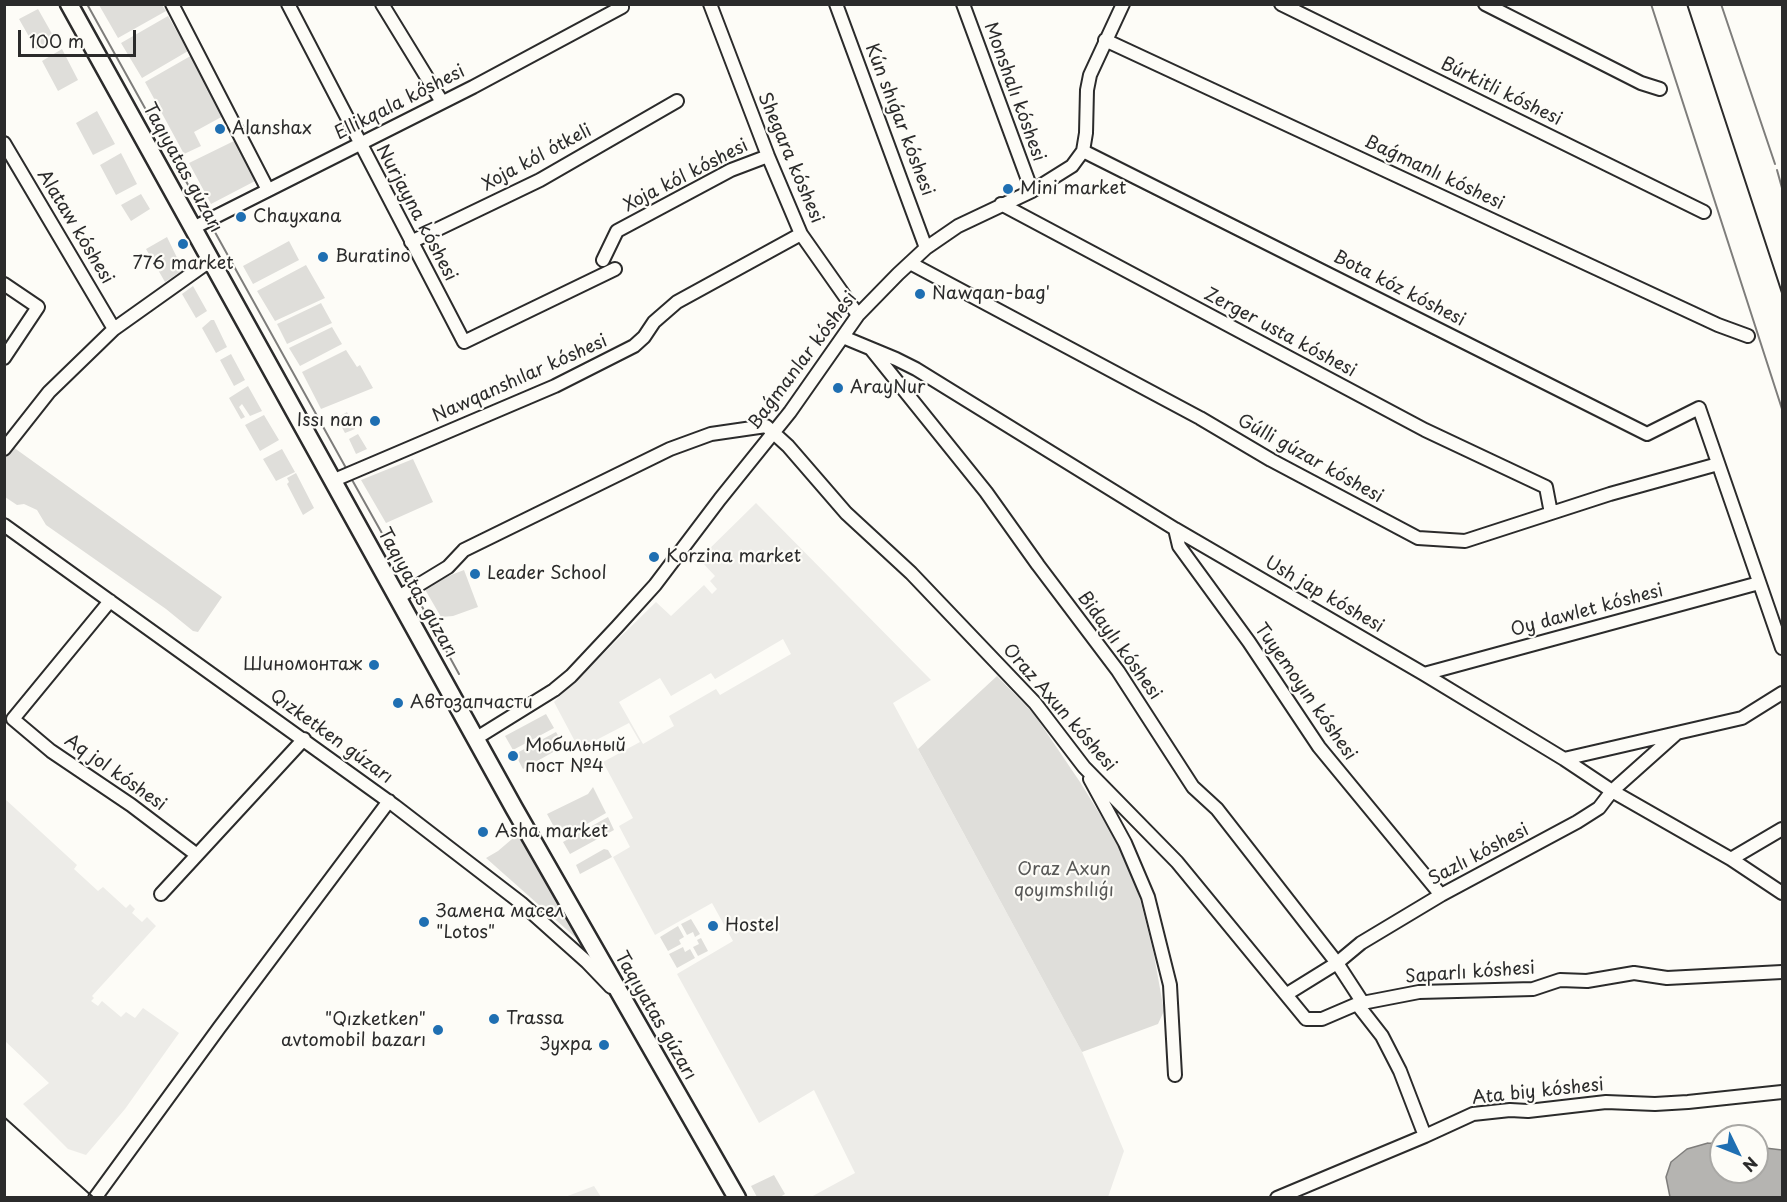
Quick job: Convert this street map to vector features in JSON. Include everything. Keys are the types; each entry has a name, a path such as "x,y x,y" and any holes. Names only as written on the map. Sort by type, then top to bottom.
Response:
{"highway":[{"name":"Taqıyatas gúzarı","path":"69,4 475,739 737,1197"}],"street":[{"path":"172,4 268,190"},
{"name":"Nurjayna kóshesi","path":"288,4 464,342 615,269"},
{"path":"382,4 442,102"},
{"name":"Shegara kóshesi","path":"710,4 768,156 801,234 858,315"},
{"name":"Kún shıǵar kóshesi","path":"836,4 926,248"},
{"name":"Monshalı kóshesi","path":"963,4 1032,191"},
{"path":"1083,151 1090,75 1123,4"},
{"name":"Búrkitli kóshesi","path":"1281,4 1704,213"},
{"path":"1485,4 1641,83 1660,89"},
{"name":"Ellikqala kóshesi","path":"193,228 442,102 621,6"},
{"name":"Baǵmanlı kóshesi","path":"1105,40 1696,315 1748,336"},
{"name":"Xoja kól ótkeli","path":"411,242 540,180 677,102"},
{"name":"Alataw kóshesi","path":"4,143 114,328"},
{"name":"Baǵmanlar kóshesi","path":"475,739 554,690 586,661 655,585 808,389 858,315 910,263 926,248 958,226 1032,191 1072,166 1083,151"},
{"name":"Bota kóz kóshesi","path":"1083,151 1647,434 1699,408 1718,464"},
{"name":"Xoja kól kóshesi","path":"603,260 617,231 731,170 768,156"},
{"name":"Zerger usta kóshesi","path":"1001,204 1425,430 1546,487 1551,513"},
{"name":"Nawqanshılar kóshesi","path":"332,481 555,386 634,346 644,337 654,322 677,302 801,234"},
{"path":"4,449 49,392 114,328 211,260"},
{"name":"Gúlli gúzar kóshesi","path":"910,263 1418,538 1465,542 1610,494 1718,464"},
{"path":"4,284 38,307 4,358"},
{"name":"Ush jap kóshesi","path":"843,337 897,358 916,369 1175,529 1424,674 1564,759 1612,791 1731,859 1782,893"},
{"name":"Bidaylı kóshesi","path":"870,348 986,492 1038,566 1118,671 1193,787 1217,809 1337,963 1360,1004 1382,1036 1400,1071 1425,1136"},
{"path":"397,598 448,567 464,550 670,449 711,434 766,426 773,433"},
{"name":"Oraz Axun kóshesi","path":"773,433 788,446 846,513 910,573 1035,703 1084,767 1177,862 1306,1018"},
{"path":"1718,464 1782,648"},
{"name":"Qızketken gúzarı","path":"4,525 390,801 521,903 587,962 622,998"},
{"name":"Tuyemoyın kóshesi","path":"1175,529 1179,546 1249,642 1319,747 1441,896"},
{"name":"Oy dawlet kóshesi","path":"1424,674 1759,583"},
{"name":"Aq jol kóshesi","path":"110,601 13,719 51,751 131,805 197,855"},
{"name":"Sazlı kóshesi","path":"1564,759 1742,718 1782,693"},
{"name":"Sazlı kóshesi","path":"1287,994 1337,963 1361,943 1599,808 1612,791 1677,733"},
{"path":"161,894 304,739"},
{"path":"1084,767 1125,843 1148,897 1170,986 1175,1075"},
{"path":"95,1197 226,1018 390,801"},
{"path":"1731,859 1782,829"},
{"name":"Saparlı kóshesi","path":"1306,1018 1322,1019 1360,1004 1419,992 1533,989 1560,980 1587,981 1634,973 1667,978 1782,972"},
{"name":"Ata biy kóshesi","path":"1277,1197 1473,1114 1510,1110 1528,1111 1606,1102 1655,1104 1688,1102 1782,1092"}],"shaded area":[{"path":"756,503 931,680 893,703 1082,1052 1124,1151 1108,1197 811,1197 855,1173 814,1090 759,1123 677,974 733,941 712,903 655,935 613,857 630,847 619,826 633,818 603,762 640,742 629,723 579,749 554,702 656,602 671,616 704,585 712,594 717,589 710,581 715,576 699,559","holes":["783,639 791,654 720,695 716,689 669,716 674,726 643,744 619,702 660,678 671,696 711,673 715,679"]},
{"path":"5,799 77,865 74,869 98,891 103,887 126,908 130,904 135,909 132,913 142,922 147,917 156,926 92,996 94,998 91,1001 98,1006 102,1001 121,1017 126,1012 135,1018 143,1008 179,1033 125,1109 86,1155 68,1149 23,1104 49,1083 5,1041"},
{"path":"1709,1143 1709,1184 1769,1184 1769,1148 1782,1150 1782,1197 1670,1197 1666,1177 1671,1162 1687,1149"},
{"path":"594,1186 601,1197 565,1197"}],"green space":[{"path":"99,5 162,5 166,11 118,38"},
{"path":"38,9 55,39 36,49 19,19"},
{"path":"168,16 188,51 142,78 121,43"},
{"path":"62,49 78,80 58,91 42,61"},
{"path":"194,54 225,115 194,132 201,146 184,154 145,82"},
{"path":"97,111 115,144 93,155 76,123"},
{"path":"236,140 257,180 211,204 189,163"},
{"path":"121,153 137,184 116,195 100,165"},
{"path":"141,194 150,209 131,221 121,205"},
{"path":"167,237 183,270 165,282 146,249"},
{"path":"289,241 299,260 253,284 243,266"},
{"path":"306,265 325,298 275,321 257,291"},
{"path":"193,286 207,311 196,318 182,294"},
{"path":"321,303 332,323 287,344 277,324"},
{"path":"214,320 227,347 216,353 202,328"},
{"path":"332,327 342,344 300,366 289,348"},
{"path":"346,350 357,367 360,365 373,388 321,409 302,372"},
{"path":"231,354 245,380 234,386 220,360"},
{"path":"248,386 262,411 250,416 242,404 239,407 245,417 241,419 229,398"},
{"path":"347,412 355,429 345,433 337,418"},
{"path":"264,415 279,440 260,451 245,425"},
{"path":"358,434 367,449 356,454 349,439"},
{"path":"13,447 222,597 198,632 193,631 166,609 46,525 37,510 24,504 17,505 5,497 5,457"},
{"path":"282,449 295,472 276,481 263,459"},
{"path":"413,459 433,502 386,523 361,480"},
{"path":"296,473 314,508 303,515 287,484 289,482 287,478"},
{"path":"464,570 478,607 453,616 441,617 423,586"},
{"name":"Oraz Axun qoyımshılıǵı","path":"997,676 1034,714 1125,855 1141,903 1154,955 1164,1011 1158,1024 1082,1052 918,749"},
{"path":"546,714 554,728 513,750 505,736"},
{"path":"556,732 564,746 523,769 515,754"},
{"path":"593,787 606,813 580,828 576,827 559,836 547,814 588,794"},
{"path":"608,817 614,830 570,854 563,842"},
{"path":"519,833 584,945 486,858"},
{"path":"604,849 608,850 612,857 580,874 576,865"},
{"path":"691,919 700,934 695,937 693,932 687,935 681,924"},
{"path":"678,926 684,937 679,940 681,944 668,951 660,937"},
{"path":"701,938 708,951 698,956 693,947 699,944 697,940"},
{"path":"683,947 685,952 690,949 695,958 677,968 669,954"},
{"path":"774,1175 785,1194 780,1197 757,1197 751,1186"}],"waterway":[{"path":"87,4 175,162"},
{"path":"1651,4 1782,409"},
{"path":"1721,4 1775,164"},
{"path":"179,169 206,216"},
{"path":"1777,170 1782,188"},
{"path":"211,225 346,468"},
{"path":"351,478 411,585"},
{"path":"414,592 459,674"}],"railway":[{"path":"1687,4 1782,293"},
{"path":"4,1117 94,1198"}],"place":[{"name":"Alanshax","path":"220,129"},
{"name":"Mini market","path":"1008,189"},
{"name":"Chayxana","path":"241,217"},
{"name":"776 market","path":"183,244"},
{"name":"Buratino","path":"323,257"},
{"name":"Nawqan-bag'","path":"920,294"},
{"name":"ArayNur","path":"838,388"},
{"name":"Issı nan","path":"375,421"},
{"name":"Korzina market","path":"654,557"},
{"name":"Leader School","path":"475,574"},
{"name":"Шиномонтаж","path":"374,665"},
{"name":"Автозапчасти","path":"398,703"},
{"name":"Мобильный пост №4","path":"513,756"},
{"name":"Asha market","path":"483,832"},
{"name":"Замена масел \"Lotos\"","path":"424,922"},
{"name":"Hostel","path":"713,926"},
{"name":"Trassa","path":"494,1019"},
{"name":"\"Qızketken\" avtomobil bazarı","path":"438,1030"},
{"name":"Зухра","path":"604,1045"}]}
